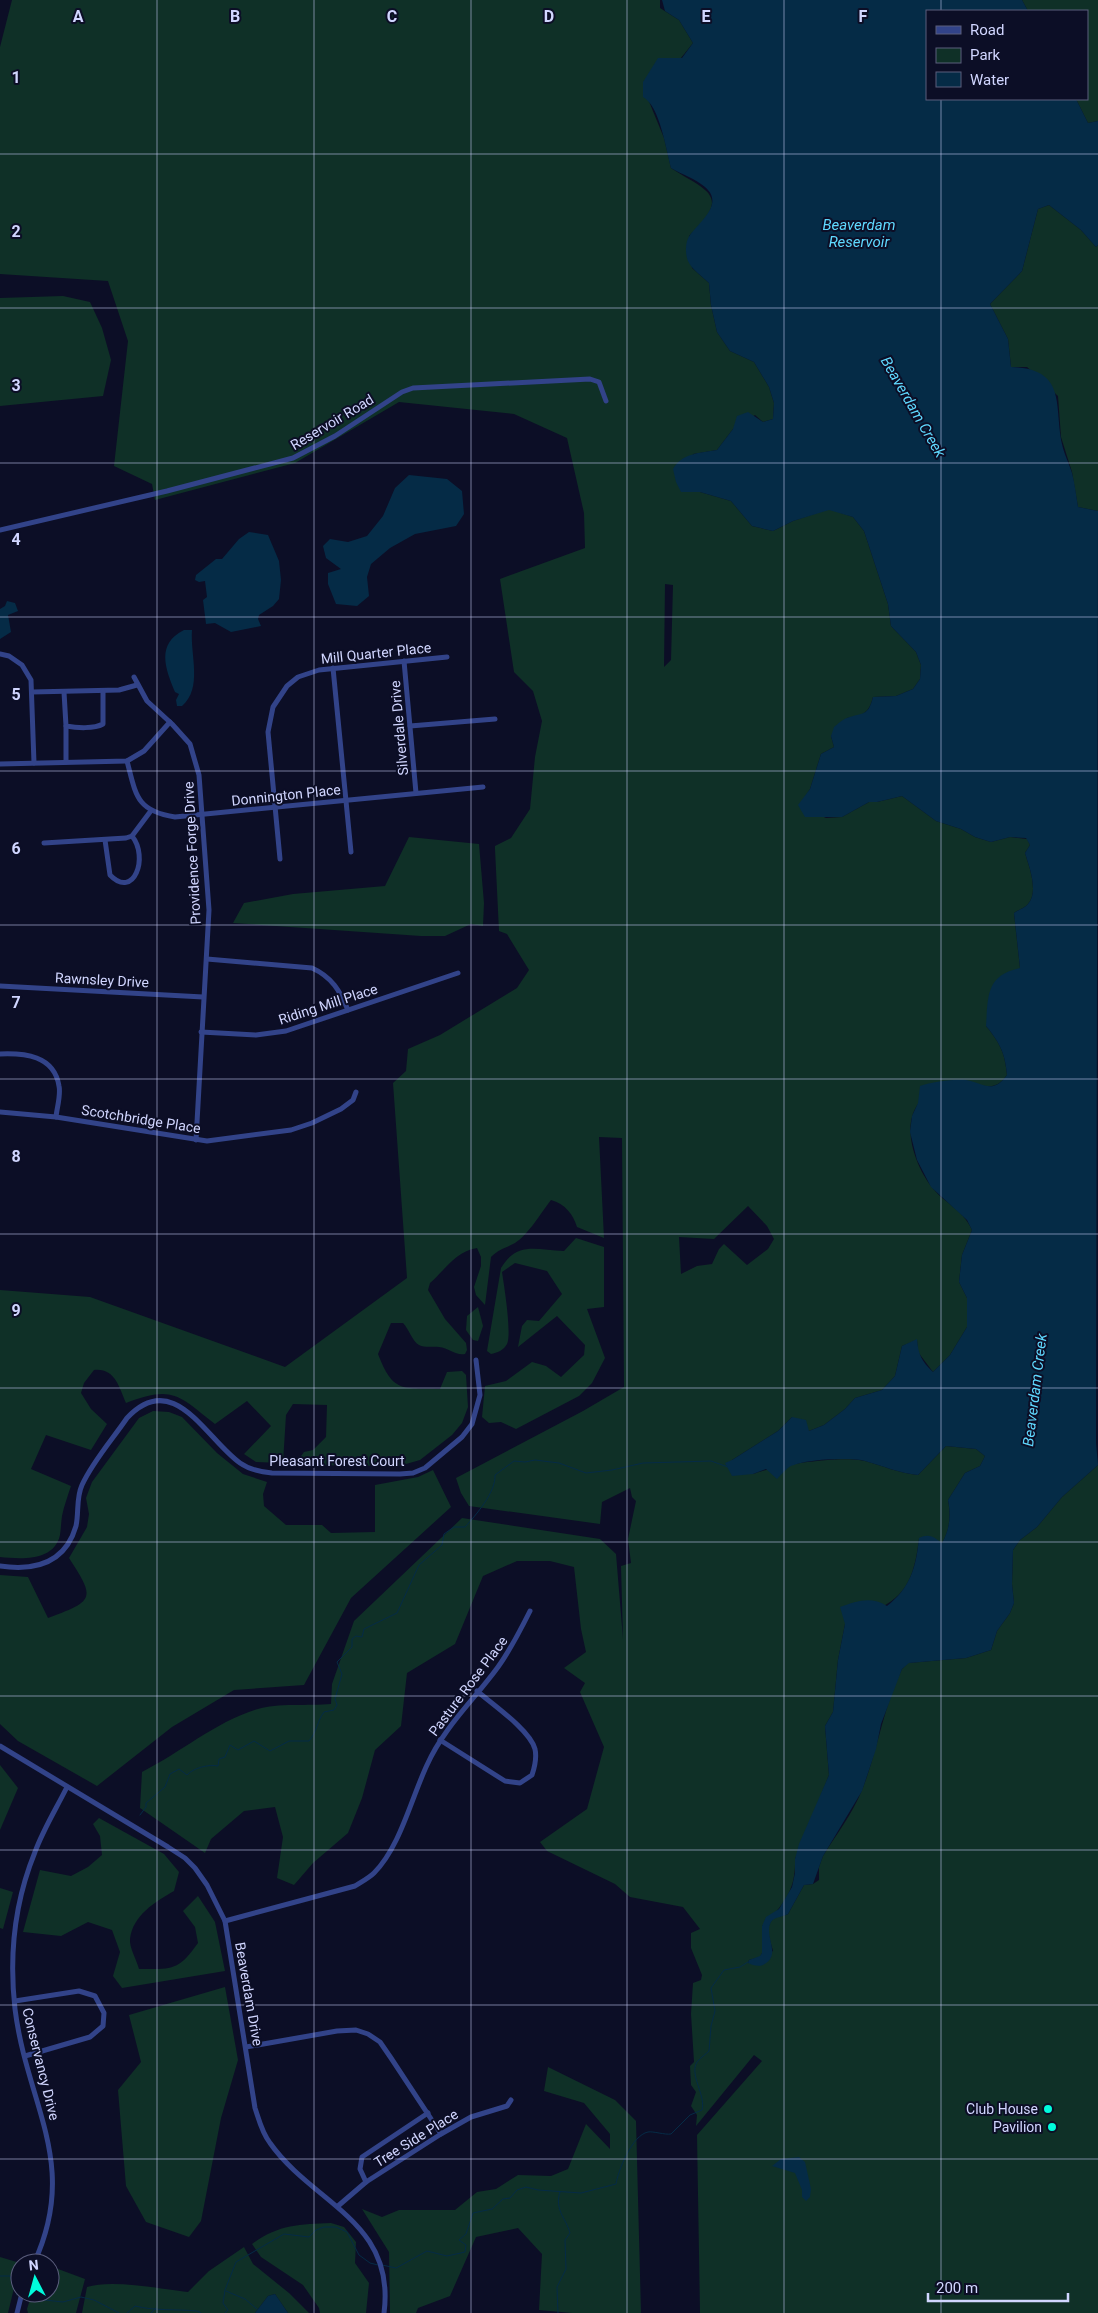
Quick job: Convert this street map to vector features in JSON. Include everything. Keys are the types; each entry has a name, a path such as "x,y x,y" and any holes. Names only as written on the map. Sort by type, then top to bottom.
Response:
{"street":[{"name":"Reservoir Road","path":"0,530 282,462 306,453 402,392 413,388 590,378 598,382 606,401"},
{"path":"0,654 9,656 22,665 31,680 34,764"},
{"name":"Mill Quarter Place","path":"280,859 268,732 273,708 288,686 298,677 314,671 447,657"},
{"name":"Silverdale Drive","path":"404,661 416,794"},
{"path":"333,668 351,852"},
{"name":"Providence Forge Drive","path":"134,677 147,701 190,744 199,775 208,890 207,959 203,997 196,1140"},
{"path":"32,692 119,690 137,685"},
{"path":"66,726 98,726 103,724 103,691"},
{"path":"64,692 66,762"},
{"path":"410,726 495,719"},
{"path":"0,764 127,761 144,750 170,722"},
{"path":"44,843 106,840 132,836 150,812 141,802 134,788 127,761"},
{"name":"Donnington Place","path":"150,812 175,817 482,787"},
{"path":"106,840 110,875 117,880 128,881 134,878 139,869 137,842 132,836"},
{"path":"207,959 312,968 321,972 334,984 348,1010"},
{"name":"Riding Mill Place","path":"201,1032 242,1035 272,1033 458,973"},
{"name":"Rawnsley Drive","path":"0,986 203,997"},
{"path":"0,1054 24,1053 36,1056 47,1064 59,1087 56,1117"},
{"name":"Scotchbridge Place","path":"0,1112 56,1117 207,1141 291,1130 312,1124 341,1109 353,1100 356,1092"},
{"name":"Pleasant Forest Court","path":"0,1566 18,1569 37,1567 59,1554 76,1527 78,1495 86,1476 127,1418 145,1404 162,1402 183,1407 232,1456 253,1470 272,1473 413,1473 438,1458 462,1437 472,1424 480,1395 476,1360"},
{"name":"Pasture Rose Place","path":"225,1921 355,1886 373,1875 388,1856 427,1764 440,1740 458,1714 515,1643 530,1611"},
{"path":"440,1740 505,1781 520,1783 532,1775 536,1762 534,1747 526,1734 477,1691"},
{"name":"Beaverdam Drive","path":"0,1746 185,1858 207,1885 225,1921 256,2108 268,2141 296,2172 338,2206 364,2232 382,2268 386,2294 384,2313"},
{"name":"Conservancy Drive","path":"38,2253 49,2222 54,2182 50,2144 25,2056 15,2001 13,1947 17,1915 34,1853 67,1787"},
{"path":"15,2001 79,1991 95,1996 104,2013 103,2026 90,2037 25,2056"},
{"path":"246,2047 338,2031 356,2030 368,2034 380,2042 441,2134"},
{"name":"Tree Side Place","path":"338,2206 366,2182 441,2134 471,2118 507,2106 511,2100"},
{"path":"366,2182 360,2169 362,2157 428,2113"}],"green space":[{"path":"12,0 660,0 660,8 679,20 693,43 648,99 664,138 671,168 704,189 710,196 712,203 710,211 689,236 692,268 709,283 711,305 717,332 730,351 754,362 769,387 774,403 773,419 763,422 755,415 733,429 717,450 693,454 681,492 700,492 731,501 752,526 773,531 793,521 829,509 853,517 864,531 888,604 891,626 916,652 921,665 920,679 913,689 896,696 873,697 865,713 847,718 831,736 834,747 821,754 810,789 799,806 826,818 842,817 869,802 902,796 936,821 961,829 975,837 991,842 1010,837 1027,839 1030,845 1025,853 1033,886 1033,893 1028,904 1014,913 1020,968 986,1026 1001,1049 1007,1075 1000,1083 993,1086 963,1081 954,1081 946,1085 920,1101 913,1114 911,1124 912,1146 925,1178 941,1197 963,1216 972,1230 962,1255 959,1282 967,1298 967,1327 950,1355 933,1372 918,1352 917,1340 902,1346 895,1376 882,1390 855,1398 845,1409 824,1425 809,1431 792,1417 778,1431 732,1460 753,1474 792,1464 854,1459 918,1475 946,1446 976,1449 985,1456 980,1466 965,1473 948,1500 949,1522 947,1533 942,1543 919,1539 912,1574 906,1586 889,1603 845,1624 838,1660 833,1712 825,1726 829,1775 795,1859 795,1870 791,1888 777,1911 762,1926 762,1953 760,1957 749,1960 748,1963 773,1951 769,1935 770,1922 775,1918 788,1914 804,1885 813,1884 819,1880 819,1867 823,1856 849,1815 862,1790 890,1699 902,1669 908,1663 966,1658 991,1650 997,1631 1010,1613 1014,1603 1012,1584 1013,1550 1020,1540 1037,1527 1062,1497 1098,1465 1098,2313 700,2313 697,2135 762,2061 754,2055 696,2126 697,2115 691,2106 696,2092 691,2085 690,2066 694,2062 691,2014 693,1983 701,1980 702,1975 691,1948 691,1933 700,1929 683,1907 630,1897 615,1884 547,1851 540,1842 587,1809 604,1747 580,1692 585,1683 564,1668 586,1652 581,1629 574,1567 550,1561 517,1561 483,1576 455,1644 407,1673 401,1726 375,1750 362,1798 348,1833 313,1863 294,1885 277,1878 283,1837 275,1807 244,1811 211,1839 205,1853 140,1808 142,1772 213,1729 242,1715 265,1707 331,1704 332,1684 354,1621 462,1518 600,1539 616,1554 623,1639 621,1566 631,1563 628,1539 636,1501 632,1497 630,1488 602,1502 600,1524 469,1506 461,1493 456,1478 583,1411 624,1387 622,1138 599,1137 604,1238 577,1227 568,1210 551,1200 520,1239 491,1257 485,1305 476,1295 474,1287 481,1266 481,1257 477,1248 457,1257 430,1283 428,1290 445,1319 466,1343 467,1350 465,1354 459,1354 443,1348 419,1345 414,1341 403,1323 391,1323 378,1354 383,1367 394,1382 408,1388 440,1389 447,1372 462,1371 466,1375 468,1407 462,1423 452,1435 420,1460 399,1466 302,1465 299,1459 304,1452 313,1450 326,1437 327,1405 293,1404 286,1415 283,1463 256,1462 244,1454 271,1426 247,1401 215,1424 192,1406 174,1396 165,1394 155,1395 126,1403 112,1375 101,1370 94,1370 84,1383 81,1393 91,1409 107,1424 91,1450 46,1435 31,1469 71,1486 63,1512 57,1544 51,1550 35,1557 0,1557 0,1290 90,1297 285,1367 407,1278 393,1083 406,1071 408,1049 440,1035 517,988 529,970 507,934 499,931 495,846 511,838 530,809 535,757 542,721 533,691 514,672 500,579 585,548 584,513 567,438 514,414 399,402 295,463 155,500 152,484 114,466 128,341 108,281 0,274 0,47","holes":["665,584 673,585 671,660 664,667","748,1206 767,1226 774,1239 768,1249 747,1265 724,1244 719,1249 712,1264 697,1266 681,1274 679,1237 714,1239"]},
{"path":"1022,0 1098,0 1098,121 1088,123 1076,100 1088,100 1088,10 1027,10"},
{"path":"1049,205 1081,230 1096,247 1098,245 1098,511 1078,507 1072,472 1061,437 1058,396 1027,367 1011,367 1008,339 990,304 1022,271 1038,209"},
{"path":"63,296 90,302 102,328 111,360 103,396 0,406 0,298"},
{"path":"409,837 479,844 484,903 483,926 471,924 445,936 421,936 233,923 244,903 293,894 385,886"},
{"path":"576,1238 604,1247 604,1307 587,1309 605,1358 592,1383 579,1396 516,1429 501,1422 489,1423 482,1417 485,1386 506,1381 532,1362 546,1366 561,1377 584,1355 585,1345 557,1316 518,1347 522,1326 527,1320 539,1321 562,1294 547,1271 515,1263 502,1272 509,1330 507,1344 496,1353 491,1354 487,1351 501,1268 507,1259 521,1250 528,1249 564,1251"},
{"path":"478,1307 483,1326 478,1341 473,1340 466,1330 467,1316"},
{"path":"153,1411 169,1412 182,1417 217,1453 243,1474 267,1482 263,1494 264,1506 286,1525 322,1525 331,1533 375,1532 375,1485 418,1477 433,1470 451,1507 351,1598 304,1685 234,1690 172,1727 97,1786 18,1741 0,1724 0,1575 28,1577 48,1618 82,1602 86,1597 84,1582 69,1558 87,1527 89,1514 86,1498 92,1482 139,1418"},
{"path":"0,1765 18,1788 0,1830"},
{"path":"99,1818 164,1854 179,1872 174,1891 146,1910 135,1923 132,1930 130,1942 139,1969 160,1969 174,1966 180,1964 191,1952 198,1943 195,1927 183,1911 198,1896 215,1922 225,1971 122,1988 113,1976 120,1952 112,1930 88,1922 61,1936 23,1932 40,1870 71,1876 88,1867 102,1855 100,1836 93,1824"},
{"path":"0,1888 13,1892 3,1929 0,1928"},
{"path":"225,1987 238,2060 221,2118 201,2221 189,2237 146,2222 126,2186 118,2090 141,2062 129,2015"},
{"path":"548,2067 615,2100 636,2121 641,2313 572,2313 539,2310 542,2254 518,2228 476,2237 450,2296 418,2308 416,2313 390,2313 389,2252 362,2209 382,2217 399,2210 455,2210 477,2192 496,2189 518,2175 551,2176 568,2169 586,2124 610,2149 610,2134 584,2103 544,2091"},
{"path":"331,2223 344,2227 356,2242 355,2263 369,2283 366,2313 320,2313 319,2308 303,2285 261,2257 252,2244 280,2229 309,2224"},
{"path":"244,2247 253,2264 289,2293 309,2313 288,2313 275,2294 268,2296 255,2313 82,2313 87,2287 123,2284 188,2292 209,2271"},
{"path":"0,2257 10,2260 10,2303 8,2313 0,2313"},
{"path":"60,2270 85,2279 76,2313 28,2313 29,2303 60,2303"}],"water":[{"name":"Beaverdam Reservoir","path":"662,0 1022,0 1027,10 926,10 926,100 1076,100 1088,123 1098,121 1098,245 1096,247 1081,230 1049,205 1038,209 1022,271 990,304 1008,339 1011,367 1029,369 1041,374 1050,382 1055,391 1062,444 1072,473 1078,507 1098,511 1096,1443 1098,1465 1062,1497 1037,1527 1020,1540 1013,1550 1012,1584 1014,1603 1010,1613 997,1631 991,1650 966,1658 909,1663 902,1669 881,1724 876,1749 862,1791 823,1856 813,1884 804,1885 788,1914 771,1922 769,1933 772,1956 769,1961 759,1966 748,1963 749,1960 760,1956 762,1953 762,1926 766,1917 779,1909 792,1887 795,1859 799,1844 829,1775 825,1726 833,1712 838,1660 845,1624 840,1607 858,1601 870,1600 887,1606 895,1599 911,1576 919,1538 931,1536 942,1543 949,1522 948,1500 965,1473 980,1466 985,1456 976,1449 946,1446 918,1475 865,1461 837,1459 794,1465 777,1479 766,1469 753,1474 732,1476 725,1463 778,1431 792,1417 806,1420 809,1431 824,1425 845,1409 855,1398 882,1390 895,1376 902,1346 917,1339 921,1357 933,1372 950,1355 967,1327 967,1298 959,1282 962,1255 972,1230 967,1220 931,1187 917,1160 910,1132 912,1116 918,1103 920,1086 949,1080 966,1080 992,1086 997,1085 1007,1075 1001,1049 986,1026 987,1005 991,988 995,982 1009,971 1020,968 1014,913 1028,904 1033,893 1033,886 1025,853 1030,845 1026,838 1010,837 991,842 975,837 961,829 936,821 902,796 869,802 842,817 805,817 798,805 810,789 821,754 834,747 831,736 834,727 842,720 867,711 873,697 896,696 913,689 920,679 921,665 916,652 891,626 888,604 864,531 853,517 829,510 793,521 773,531 752,526 731,501 700,492 681,492 676,482 673,469 681,460 698,453 717,450 733,429 737,416 748,412 763,422 773,419 774,403 769,387 754,362 730,351 717,332 711,305 709,283 692,267 687,258 688,238 708,212 712,200 710,193 705,187 671,168 658,119 654,109 643,97 643,82 658,58 682,58 693,43 679,20 665,11"},
{"path":"409,475 447,479 462,491 464,514 456,526 415,534 390,548 371,564 367,577 369,596 357,606 336,604 328,584 328,573 341,569 326,558 323,546 330,539 348,542 367,536 383,516 395,488"},
{"path":"249,532 268,535 279,561 281,580 279,599 273,606 259,615 258,619 261,626 231,632 215,623 206,624 203,600 207,597 205,581 199,582 195,580 196,575 216,559 222,559 239,539"},
{"path":"7,601 15,603 18,611 8,615 11,632 0,639 0,609 5,606"},
{"path":"184,630 192,630 194,681 188,699 182,706 177,706 176,700 179,694 175,692 171,683 165,657 169,642"},
{"path":"799,2157 805,2162 811,2189 810,2197 806,2201 802,2197 802,2190 795,2173 772,2166 781,2159"},
{"path":"275,2294 288,2313 255,2313 268,2296"}],"waterway":[{"path":"140,1815 146,1807 146,1803 165,1787 170,1774 179,1769 187,1775 201,1767 218,1766 219,1759 225,1757 230,1745 238,1750 254,1741 270,1751 289,1741 309,1741 324,1712 334,1710 337,1705 335,1699 342,1674 337,1662 352,1647 352,1639 356,1636 362,1637 364,1629 397,1613 419,1565 442,1545 444,1534 454,1527 465,1527 489,1496 495,1475 514,1461 525,1462 535,1460 559,1463 586,1473 612,1470 643,1463 711,1461 728,1467"},
{"name":"Beaverdam Creek","path":"382,2265 396,2268 427,2251 447,2256 465,2252 466,2245 459,2240 466,2234 473,2213 492,2209 503,2199 510,2198 517,2190 526,2187 538,2190 581,2193 616,2184 631,2146 642,2135 648,2132 671,2134 690,2115 702,2110 703,2104 696,2079 695,2067 697,2062 709,2051 711,2026 715,2011 711,1988 724,1970 740,1967 748,1962"},
{"path":"558,2313 557,2287 566,2269 565,2240 570,2233 559,2209 560,2192"},
{"name":"Beaverdam Creek","path":"225,2313 228,2310 223,2303 225,2290 236,2262 284,2234 309,2237 316,2230 324,2227 336,2227 347,2232 359,2255 370,2263 378,2265"},
{"name":"Beaverdam Creek","path":"0,2276 10,2276"},
{"path":"226,2291 245,2299 257,2309"},
{"name":"Beaverdam Creek","path":"60,2302 81,2297 94,2300 119,2313"},
{"name":"Beaverdam Creek","path":"127,2313 135,2306 197,2311 201,2313"},
{"name":"Beaverdam Creek","path":"151,2313 156,2308"}],"place":[{"name":"Club House","path":"1048,2109"},
{"name":"Pavilion","path":"1052,2127"}]}
